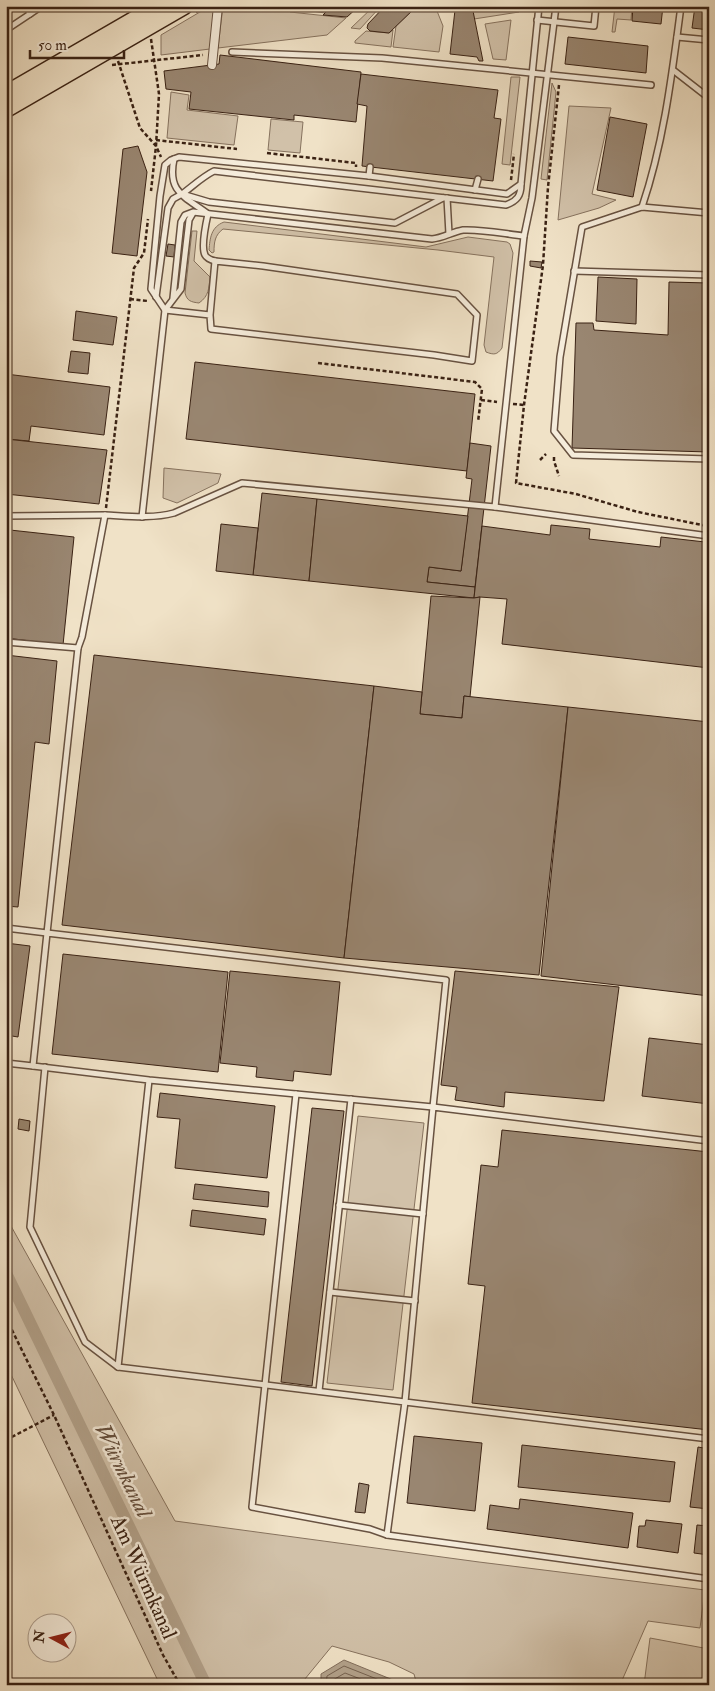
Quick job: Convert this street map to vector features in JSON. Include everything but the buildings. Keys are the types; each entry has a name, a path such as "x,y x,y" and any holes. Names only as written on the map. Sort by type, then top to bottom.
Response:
{"main road":[{"path":"6,94 158,6"},
{"path":"6,109 184,6"}],"street":[{"path":"212,65 218,6"}],"lane":[{"path":"27,6 30,14"},
{"path":"6,30 42,6"},
{"path":"156,297 168,208 173,199 195,185 203,176 214,171 506,205 516,201 521,192 539,6"},
{"path":"495,507 524,236 531,207 556,6"},
{"path":"537,20 594,26 596,6"},
{"path":"642,207 660,144 673,70 681,6"},
{"path":"677,37 709,40"},
{"path":"232,52 382,58 651,85"},
{"path":"673,70 709,98"},
{"path":"210,315 165,310 151,289 165,165 174,159 179,157 369,176 506,194 521,184"},
{"path":"174,159 171,173 174,185 182,194 208,214"},
{"path":"369,176 370,167"},
{"path":"475,190 478,179"},
{"path":"182,194 210,202 395,223 445,198"},
{"path":"445,198 449,234"},
{"path":"709,213 642,207 582,227 560,357 554,431 573,455 709,459"},
{"path":"142,517 165,310 181,289 188,220 193,212 432,239 464,230 524,236"},
{"path":"208,214 204,246 204,255 208,259 457,294 477,315 472,361 212,330 210,315 215,261"},
{"path":"574,271 709,275"},
{"path":"6,516 105,515 156,517 174,513 242,483 495,507 709,536"},
{"path":"33,1066 78,648 82,637 105,515"},
{"path":"6,642 78,648"},
{"path":"6,928 446,980 405,1402 387,1535"},
{"path":"6,1063 149,1080 433,1107 709,1141"},
{"path":"45,1068 30,1227 85,1342 118,1367 709,1439"},
{"path":"118,1367 149,1080"},
{"path":"296,1094 252,1507 370,1529 387,1535 709,1579"},
{"path":"319,1391 351,1099"},
{"path":"339,1205 423,1214"},
{"path":"330,1292 415,1302"}],"path":[{"path":"151,38 158,94 156,146"},
{"path":"110,65 213,54"},
{"path":"116,58 140,128 156,146 165,165"},
{"path":"156,140 237,149"},
{"path":"267,153 356,163 356,175"},
{"path":"105,515 134,268 144,253"},
{"path":"318,363 475,382 482,389 478,422"},
{"path":"540,460 546,454"},
{"path":"554,456 559,476"},
{"name":"Am Würmkanal","path":"6,1318 54,1415 163,1655 180,1685"},
{"path":"6,1440 54,1415"}],"shaded area":[{"path":"210,6 214,6 210,49 161,55 161,35"},
{"path":"223,6 285,6 290,12 346,18 327,35 218,48"},
{"path":"291,6 332,6 325,13"},
{"path":"374,6 381,6 360,29 351,28"},
{"path":"417,6 435,6 443,26 439,52 393,47 396,26"},
{"path":"472,6 519,6 519,12 474,19"},
{"path":"615,6 632,6 631,20 617,19 615,32 612,32"},
{"path":"511,20 506,60 493,59 485,24"},
{"path":"393,30 391,47 355,43 366,31 389,33"},
{"path":"511,77 520,77 510,165 502,164"},
{"path":"552,83 556,92 547,180 541,179"},
{"path":"171,92 189,95 187,110 238,116 234,145 167,138"},
{"path":"569,106 611,108 592,194 616,200 599,208 558,220"},
{"path":"271,119 303,122 300,153 268,150"},
{"path":"224,222 426,247 468,237 507,242 510,244 513,253 502,348 497,353 491,354 486,352 484,345 494,257 223,229 217,236 214,252 212,253 209,250 212,233 216,227"},
{"path":"192,231 197,231 194,261 210,277 207,295 199,303 190,301 185,293"},
{"path":"164,468 221,474 218,483 177,503 163,498"},
{"path":"358,1116 424,1123 393,1390 327,1383"},
{"path":"6,1217 175,1521 705,1590 700,1628 648,1621 620,1685 417,1685 414,1674 389,1662 332,1646 300,1685 160,1685 6,1364"},
{"path":"650,1638 709,1649 709,1685 644,1685"}],"water":[{"path":"344,1660 398,1682 401,1685 321,1685 321,1674"}],"waterway":[{"name":"Würmkanal","path":"6,1273 206,1685"}]}
